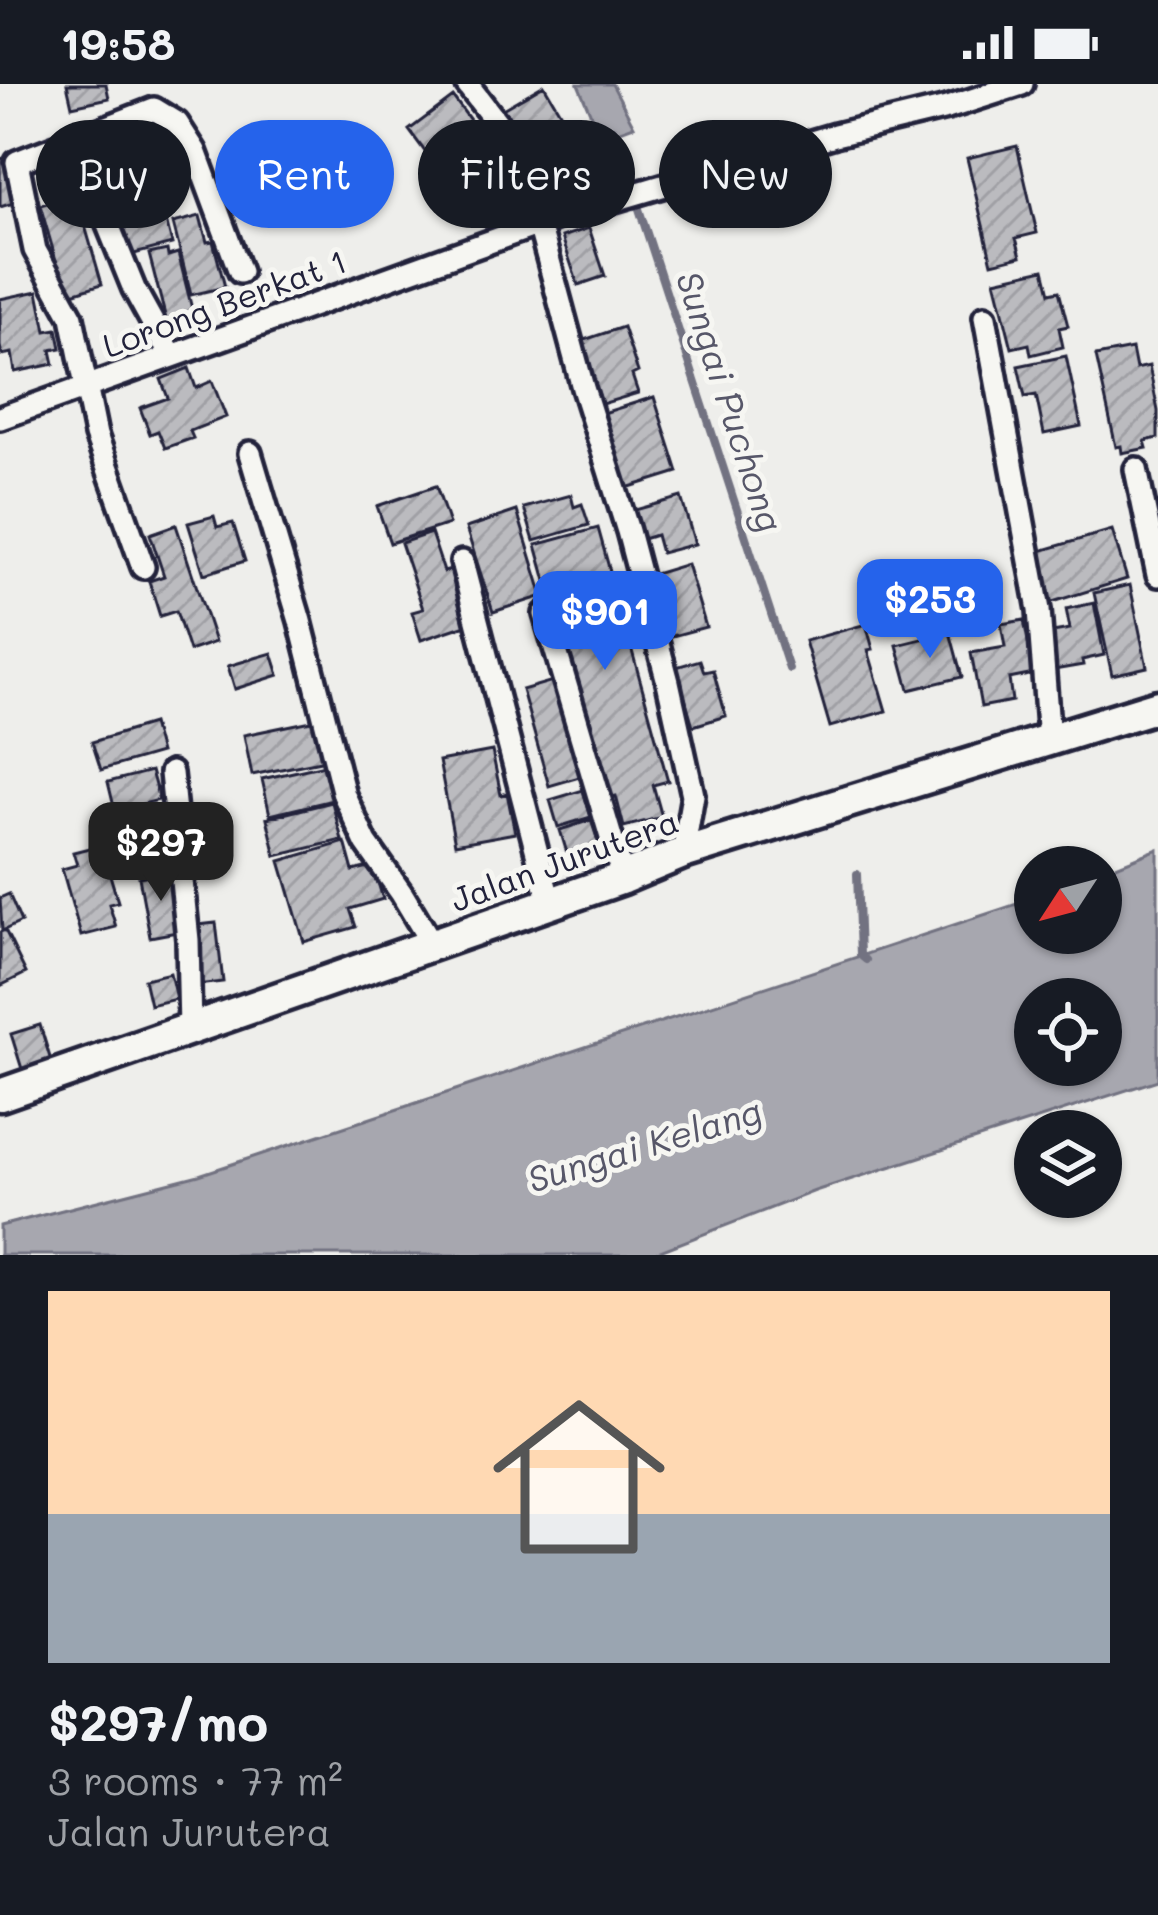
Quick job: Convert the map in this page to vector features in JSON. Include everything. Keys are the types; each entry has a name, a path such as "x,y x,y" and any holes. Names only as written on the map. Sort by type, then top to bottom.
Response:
{"street":[{"path":"467,84 495,120"},
{"name":"Lorong Berkat 1","path":"635,193 1022,84"},
{"path":"123,120 154,109 172,120"},
{"path":"191,146 240,272"},
{"path":"36,154 17,162 35,250 72,316 96,435 143,567"},
{"path":"109,228 134,289 171,356"},
{"name":"Lorong Berkat 1","path":"0,418 528,228"},
{"path":"540,228 668,682 693,795 683,853"},
{"path":"985,317 1039,610 1049,740"},
{"path":"250,453 300,621 344,795 366,843 432,944"},
{"path":"1136,469 1158,575"},
{"path":"462,562 550,903"},
{"path":"545,614 623,878"},
{"name":"Jalan Jurutera","path":"0,1095 683,853 1158,706"},
{"path":"171,773 188,940 190,1029"}],"water":[{"path":"578,84 612,84 631,120 593,120"},
{"name":"Sungai Kelang","path":"1158,849 1158,1080 1065,1110 1014,1110 1014,1127 815,1191 650,1255 0,1255 0,1226 199,1175 1014,905 1014,954 1122,954 1122,864"}],"building":[{"path":"67,84 106,84 109,98 72,106"},
{"path":"544,85 565,120 504,120 499,111"},
{"path":"453,97 470,120 422,120"},
{"path":"1017,146 1037,233 1016,238 1021,256 992,263 967,158"},
{"path":"4,158 17,202 0,207 0,159"},
{"path":"200,216 207,242 213,241 225,287 191,295 174,228 191,228 191,218"},
{"path":"47,228 86,228 102,284 66,295"},
{"path":"119,228 168,228 172,244 127,256"},
{"path":"589,228 605,276 578,285 562,237"},
{"path":"167,250 168,256 178,253 194,317 167,323 149,254"},
{"path":"1044,269 1050,293 1059,291 1068,326 1059,328 1063,347 1031,355 1029,344 1012,348 995,280"},
{"path":"38,291 46,331 57,329 61,348 51,350 54,364 15,372 12,353 2,355 0,346 0,299"},
{"path":"623,327 638,372 632,375 638,393 602,404 581,341"},
{"path":"1132,349 1136,369 1149,366 1158,438 1145,441 1147,448 1122,453 1121,446 1116,447 1096,356"},
{"path":"1066,356 1081,426 1044,434 1036,395 1025,397 1018,366"},
{"path":"189,368 196,388 212,381 226,417 190,431 193,438 165,448 158,431 150,434 140,408 168,398 161,379"},
{"path":"654,397 678,472 623,489 600,414"},
{"path":"436,486 449,524 390,543 377,506"},
{"path":"571,495 574,507 582,504 589,525 534,541 524,508"},
{"path":"681,497 695,544 661,553 656,535 643,539 635,510"},
{"path":"517,511 543,596 493,612 466,528"},
{"path":"214,516 217,527 233,523 245,561 204,574 188,523"},
{"path":"176,525 215,642 189,651 176,611 160,616 149,581 164,576 150,534"},
{"path":"598,528 668,781 653,785 662,817 624,827 616,796 607,798 536,545"},
{"path":"1112,530 1127,579 1046,604 1030,554"},
{"path":"431,533 444,572 454,569 472,623 421,640 412,612 423,609 401,543"},
{"path":"687,564 706,627 669,637 651,575"},
{"path":"1130,585 1147,667 1112,675 1094,593"},
{"path":"1094,603 1104,655 1054,670 1047,633 1070,629 1066,609"},
{"path":"1024,620 1034,674 1009,679 1012,701 981,707 971,653 1005,647 1001,624"},
{"path":"866,624 873,649 868,650 886,711 830,727 805,641"},
{"path":"950,632 962,677 909,690 897,645"},
{"path":"272,653 279,675 235,689 228,666"},
{"path":"700,660 704,672 713,670 726,716 693,726 676,667"},
{"path":"556,680 583,776 549,786 522,690"},
{"path":"321,719 330,759 252,775 244,735"},
{"path":"152,724 160,753 101,770 92,742"},
{"path":"492,751 515,833 455,844 439,761"},
{"path":"329,764 337,799 270,815 262,779"},
{"path":"151,771 159,800 115,811 108,782"},
{"path":"583,790 591,817 558,827 550,800"},
{"path":"332,802 342,840 276,856 267,818"},
{"path":"591,820 599,844 567,853 560,830"},
{"path":"345,842 353,871 373,866 383,899 350,909 356,927 304,942 280,861"},
{"path":"101,845 118,902 109,904 116,927 81,936 62,869 77,865 73,852"},
{"path":"171,871 182,931 150,937 139,877"},
{"path":"9,894 21,922 2,931 0,898"},
{"path":"216,923 223,982 196,985 189,926"},
{"path":"5,930 26,973 0,986 0,932"},
{"path":"170,973 176,999 150,1005 144,979"},
{"path":"40,1025 51,1061 22,1069 11,1034"}],"waterway":[{"name":"Sungai Puchong","path":"635,196 789,669"},
{"name":"Sungai Puchong","path":"857,874 860,955 866,960"}]}
